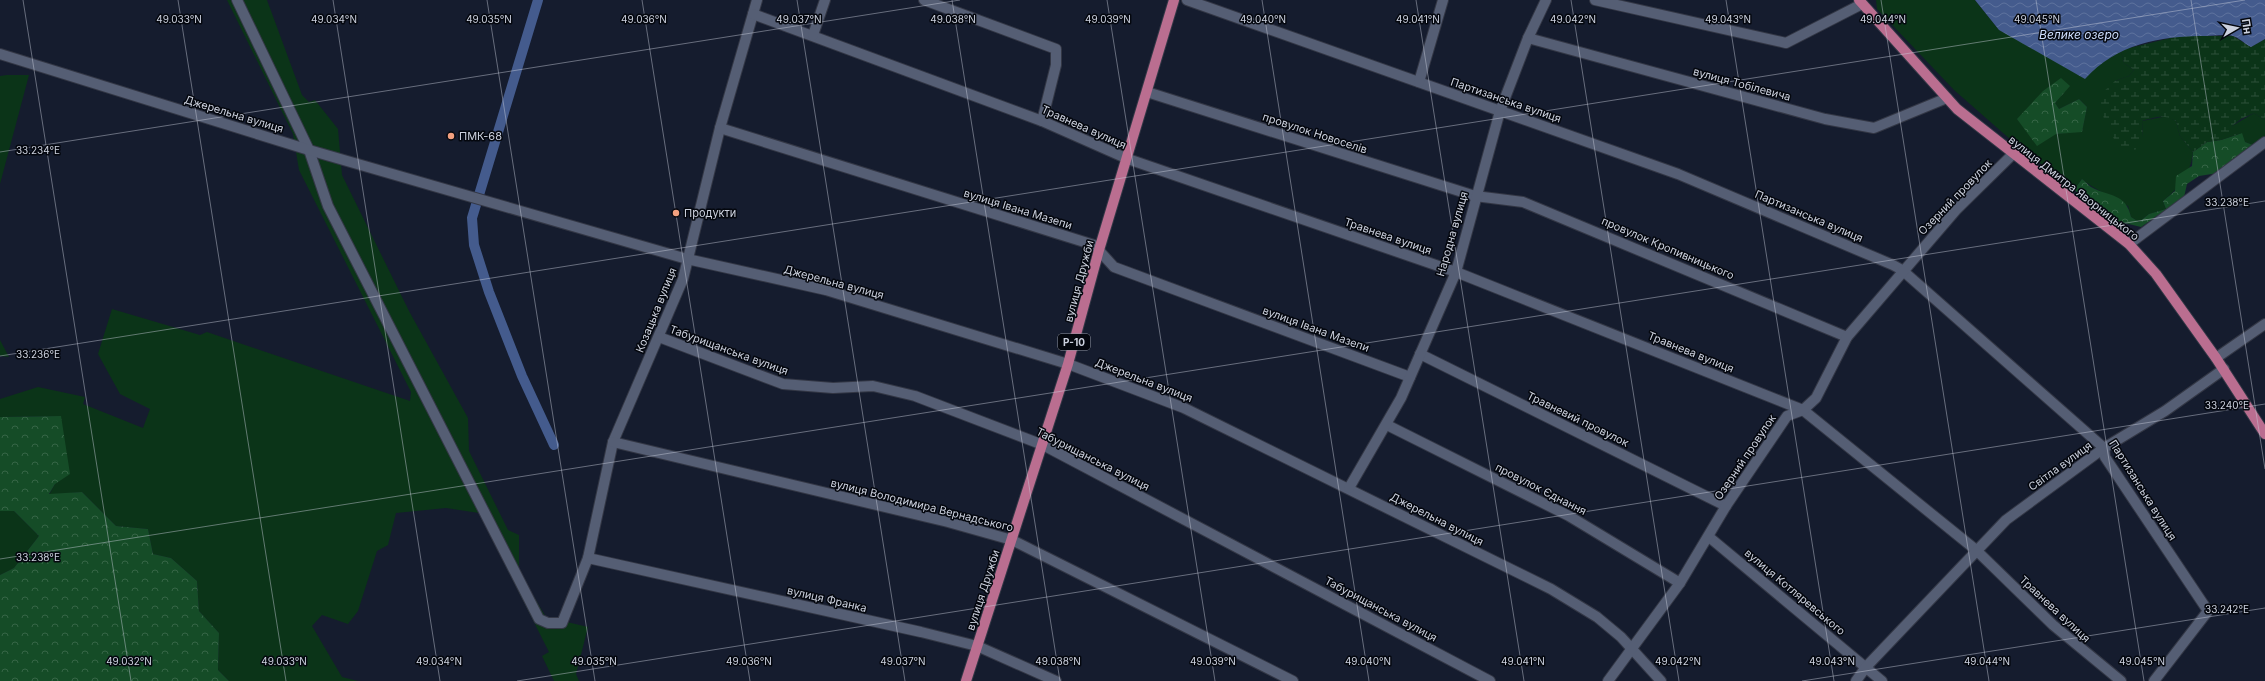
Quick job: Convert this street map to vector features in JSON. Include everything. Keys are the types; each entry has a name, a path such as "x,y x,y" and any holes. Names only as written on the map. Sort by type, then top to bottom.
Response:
{"main road":[{"name":"вулиця Дружби","path":"966,681 1068,364 1099,250 1128,159 1174,0"},
{"name":"вулиця Дмитра Яворницького","path":"1860,2 1957,109 2128,244 2156,274 2224,369 2265,434"}],"street":[{"path":"237,0 309,150"},
{"name":"Козацька вулиця","path":"309,150 328,206 539,619 548,623 562,623 588,558 613,442 683,279 720,128 757,0"},
{"path":"813,35 825,0"},
{"path":"924,0 1056,49 1056,65 1042,121"},
{"name":"Партизанська вулиця","path":"1187,0 1678,174 1893,264 1902,270 2104,448 2105,457 2208,611 2154,681"},
{"path":"1419,82 1444,0"},
{"name":"Народна вулиця","path":"1349,488 1387,424 1410,377 1456,272 1475,196 1500,111 1528,38 1546,0"},
{"path":"1595,0 1786,43 1860,2"},
{"name":"Травнева вулиця","path":"753,14 1042,121 1128,159 1456,272 1803,410 1976,550 2054,625 2121,681"},
{"name":"вулиця Тобілевича","path":"1528,38 1825,119 1874,128 1947,98"},
{"name":"Джерельна вулиця","path":"0,54 309,150 493,204 688,259 826,290 1068,364 1184,408 1349,488 1551,589 1597,618 1621,637 1631,650 1661,681"},
{"name":"провулок Новоселів","path":"1147,92 1475,196"},
{"name":"вулиця Івана Мазепи","path":"720,128 1094,245 1114,267 1410,377"},
{"path":"2128,244 2265,142"},
{"name":"Озерний провулок","path":"1608,681 1680,583 1709,537 1726,506 1787,416 1803,410 1816,398 1847,337 1902,270 1956,210 2013,154"},
{"name":"провулок Кропивницького","path":"1475,196 1523,202 1847,337"},
{"path":"2216,358 2265,324"},
{"name":"Табурищанська вулиця","path":"659,337 783,384 832,388 873,386 915,396 1043,445 1490,681"},
{"name":"Травневий провулок","path":"1420,354 1726,506"},
{"name":"Світла вулиця","path":"1976,550 2006,520 2104,448 2165,411 2224,369"},
{"name":"провулок Єднання","path":"1387,424 1569,516 1680,583"},
{"name":"вулиця Володимира Вернадського","path":"613,442 948,522 1012,540 1293,681"},
{"name":"вулиця Котляревського","path":"1709,537 1882,681"},
{"path":"1856,681 1866,667 1976,550"},
{"name":"вулиця Франка","path":"588,558 921,632 977,646 1056,681"}],"green space":[{"path":"227,0 267,0 302,95 309,102 315,100 338,129 342,175 409,311 468,418 469,451 508,530 519,535 519,572 546,617 588,627 576,674 579,681 554,681 542,656 549,652 479,513 446,508 396,513 388,545 377,551 358,611 348,624 322,615 312,626 342,677 358,681 229,681 218,670 219,633 199,611 197,581 171,558 153,554 148,529 116,526 82,492 49,495 55,484 61,416 0,417 0,399 38,387 85,397 83,404 143,428 150,409 120,394 98,354 112,309 200,335 207,332 410,401 411,392 299,170 293,134"},
{"path":"1876,0 1975,0 1999,30 2097,66 2121,50 2124,63 2134,70 2129,76 2115,81 2143,138 2142,121 2167,116 2176,121 2180,136 2193,152 2190,167 2183,180 2163,201 2166,209 2149,214 2139,222 2131,217 2128,206 2098,190 2082,179 2074,190 2011,140 1954,90 1877,9","holes":["2069,86 2055,103 2059,109 2079,99 2087,107 2082,131 2056,134 2043,91"]},
{"path":"2179,36 2233,36 2251,47 2265,39 2265,120 2254,113 2241,119 2232,126 2242,133 2221,140 2207,142 2193,152 2180,136 2176,121 2167,117 2155,117 2142,121 2143,138 2138,149 2123,152 2106,125 2101,103 2101,94 2115,81 2129,76 2134,70 2124,63 2121,50"},
{"path":"29,75 0,184 0,76"},
{"path":"2061,78 2070,86 2055,103 2059,109 2079,99 2087,107 2082,132 2056,134 2037,146 2017,119 2043,91"},
{"path":"2254,113 2265,120 2265,137 2253,145 2245,142 2232,126"},
{"path":"2242,133 2245,142 2253,145 2218,173 2199,176 2187,184 2184,197 2141,227 2117,221 2074,190 2082,179 2091,187 2121,200 2129,209 2131,217 2139,222 2149,214 2166,209 2163,201 2175,191 2176,176 2192,166 2193,152 2207,142 2221,140"},
{"path":"0,340 9,357 0,356"},
{"path":"61,416 70,474 55,484 49,494 82,492 116,526 148,529 153,554 171,558 197,581 199,611 219,633 218,670 229,681 0,681 0,575 14,568 39,536 14,511 0,511 0,417"},
{"path":"0,511 14,511 39,536 14,568 0,575"}],"water":[{"name":"Велике озеро","path":"1975,0 2265,0 2265,39 2251,47 2230,35 2188,36 2155,40 2125,50 2097,67 2085,79 1999,30"}],"waterway":[{"path":"538,0 472,218 474,245 489,292 522,376 554,445"}],"place":[{"name":"ПМК-68","path":"451,136"},
{"name":"Продукти","path":"676,213"}]}
